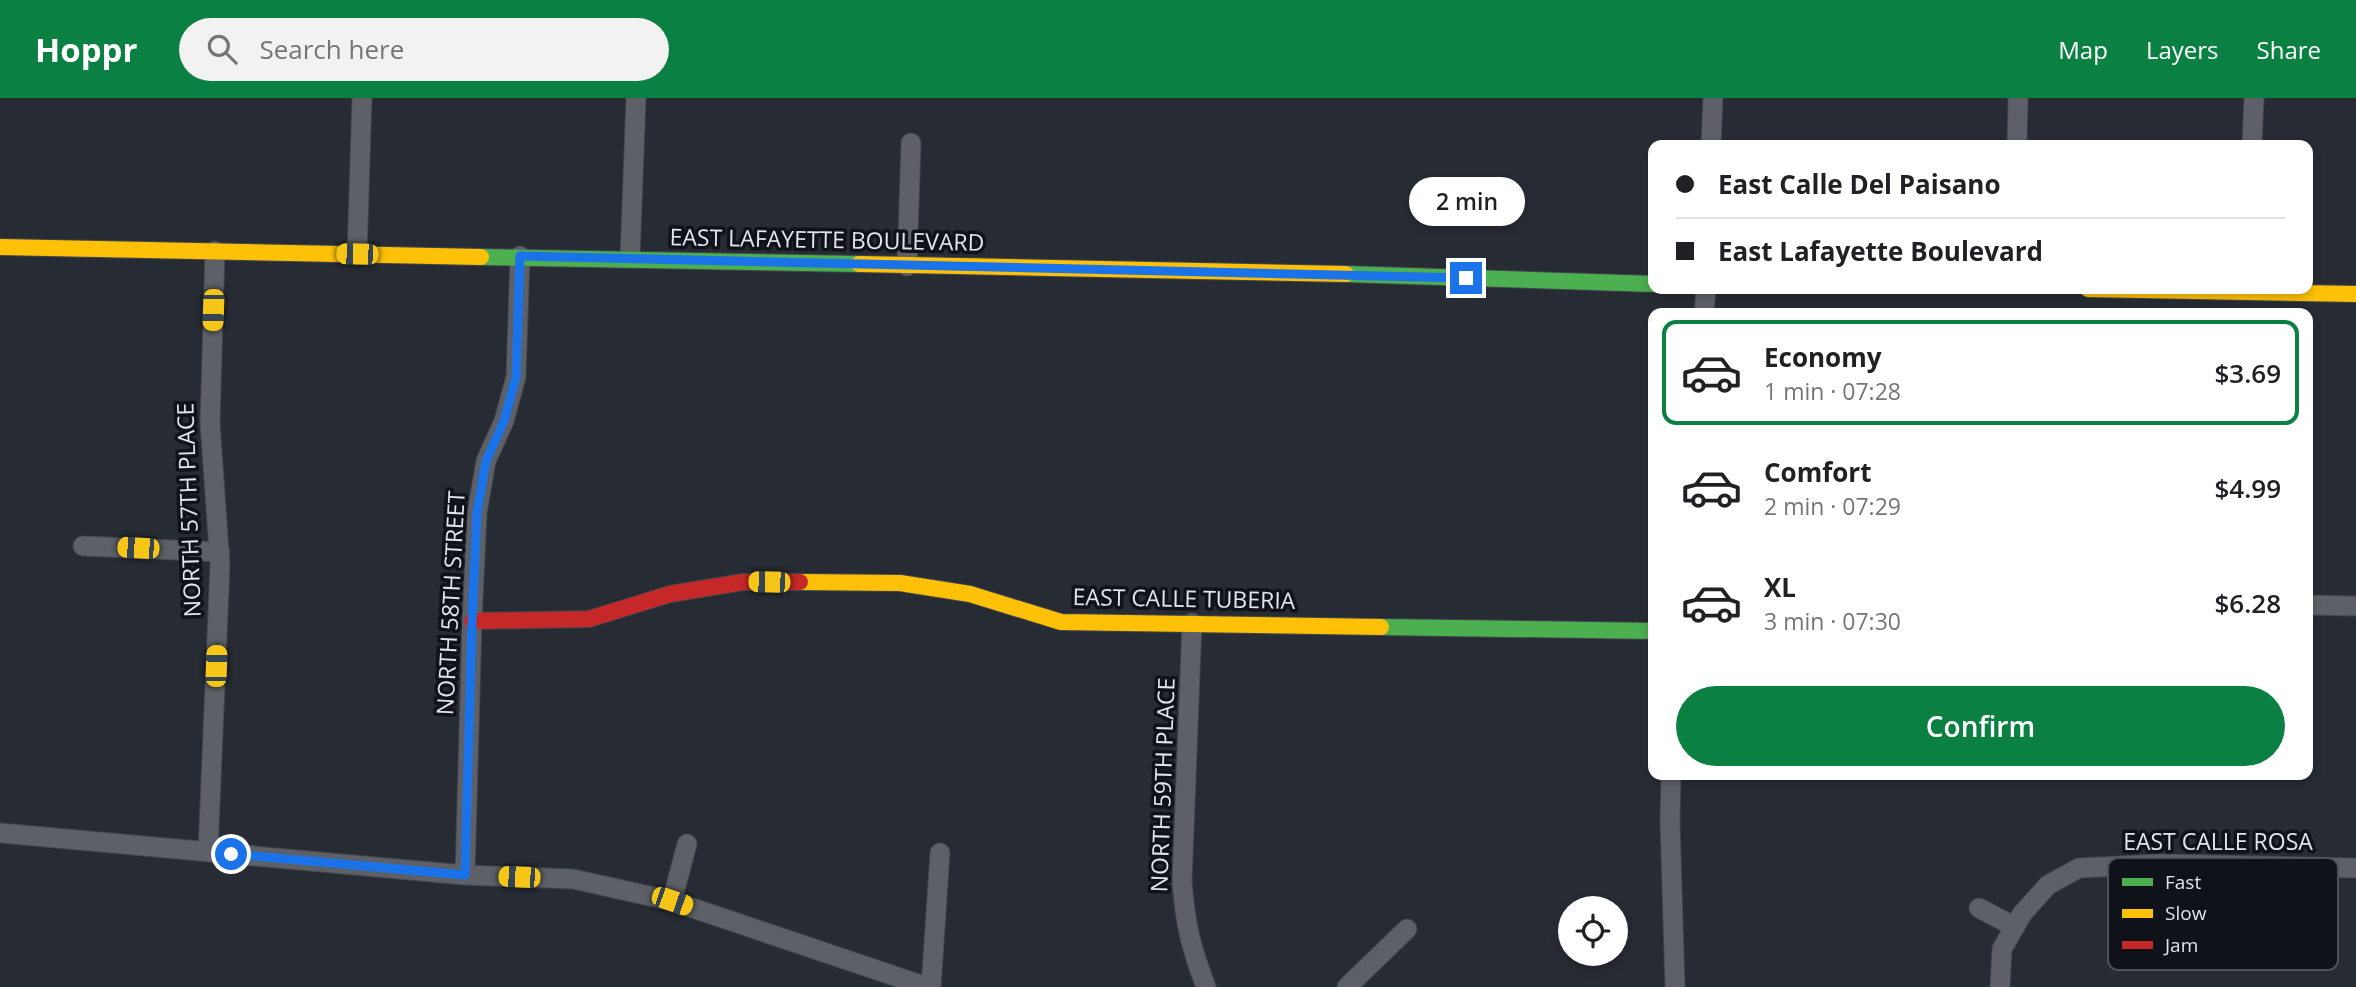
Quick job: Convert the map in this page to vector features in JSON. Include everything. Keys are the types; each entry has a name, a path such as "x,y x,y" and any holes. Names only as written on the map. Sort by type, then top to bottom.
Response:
{"street":[{"path":"357,254 362,98"},
{"path":"630,258 636,98"},
{"path":"1712,140 1713,98"},
{"path":"2017,140 2018,98"},
{"path":"2252,140 2254,98"},
{"path":"907,266 911,143"},
{"name":"EAST LAFAYETTE BOULEVARD","path":"0,247 1304,273 1648,284"},
{"name":"NORTH 57TH PLACE","path":"208,852 220,552 210,423 215,251"},
{"name":"NORTH 58TH STREET","path":"465,875 472,621 481,484 486,461 504,421 516,377 520,256"},
{"path":"2313,292 2356,294"},
{"path":"83,546 220,552"},
{"name":"EAST CALLE TUBERIA","path":"472,621 589,619 670,594 743,582 900,583 970,594 1061,622 1648,631"},
{"path":"2313,605 2356,606"},
{"name":"NORTH 59TH PLACE","path":"1192,623 1182,881 1185,922 1206,987"},
{"path":"1671,780 1675,987"},
{"path":"0,833 465,875 573,878 672,901 929,987 940,853"},
{"path":"672,901 687,844"},
{"name":"EAST CALLE ROSA","path":"2015,926 2022,914 2048,886 2079,868 2108,867"},
{"name":"EAST CALLE ROSA","path":"2338,868 2356,868"},
{"path":"1979,908 2015,926 2002,949 2000,987"},
{"path":"1347,987 1407,929"}],"traffic: fast":[{"path":"481,257 859,264"},
{"path":"1346,274 1648,284"},
{"path":"1381,627 1648,631"}],"traffic: slow":[{"path":"0,247 481,257"},
{"path":"859,264 1346,274"},
{"path":"2313,293 2356,294"},
{"path":"800,582 900,583 970,594 1061,622 1381,627"}],"traffic: jam":[{"path":"472,621 589,619 670,594 743,582 800,582"}],"route":[{"path":"231,854 465,875 477,513 486,461 504,421 516,377 520,256 1466,278"}]}
